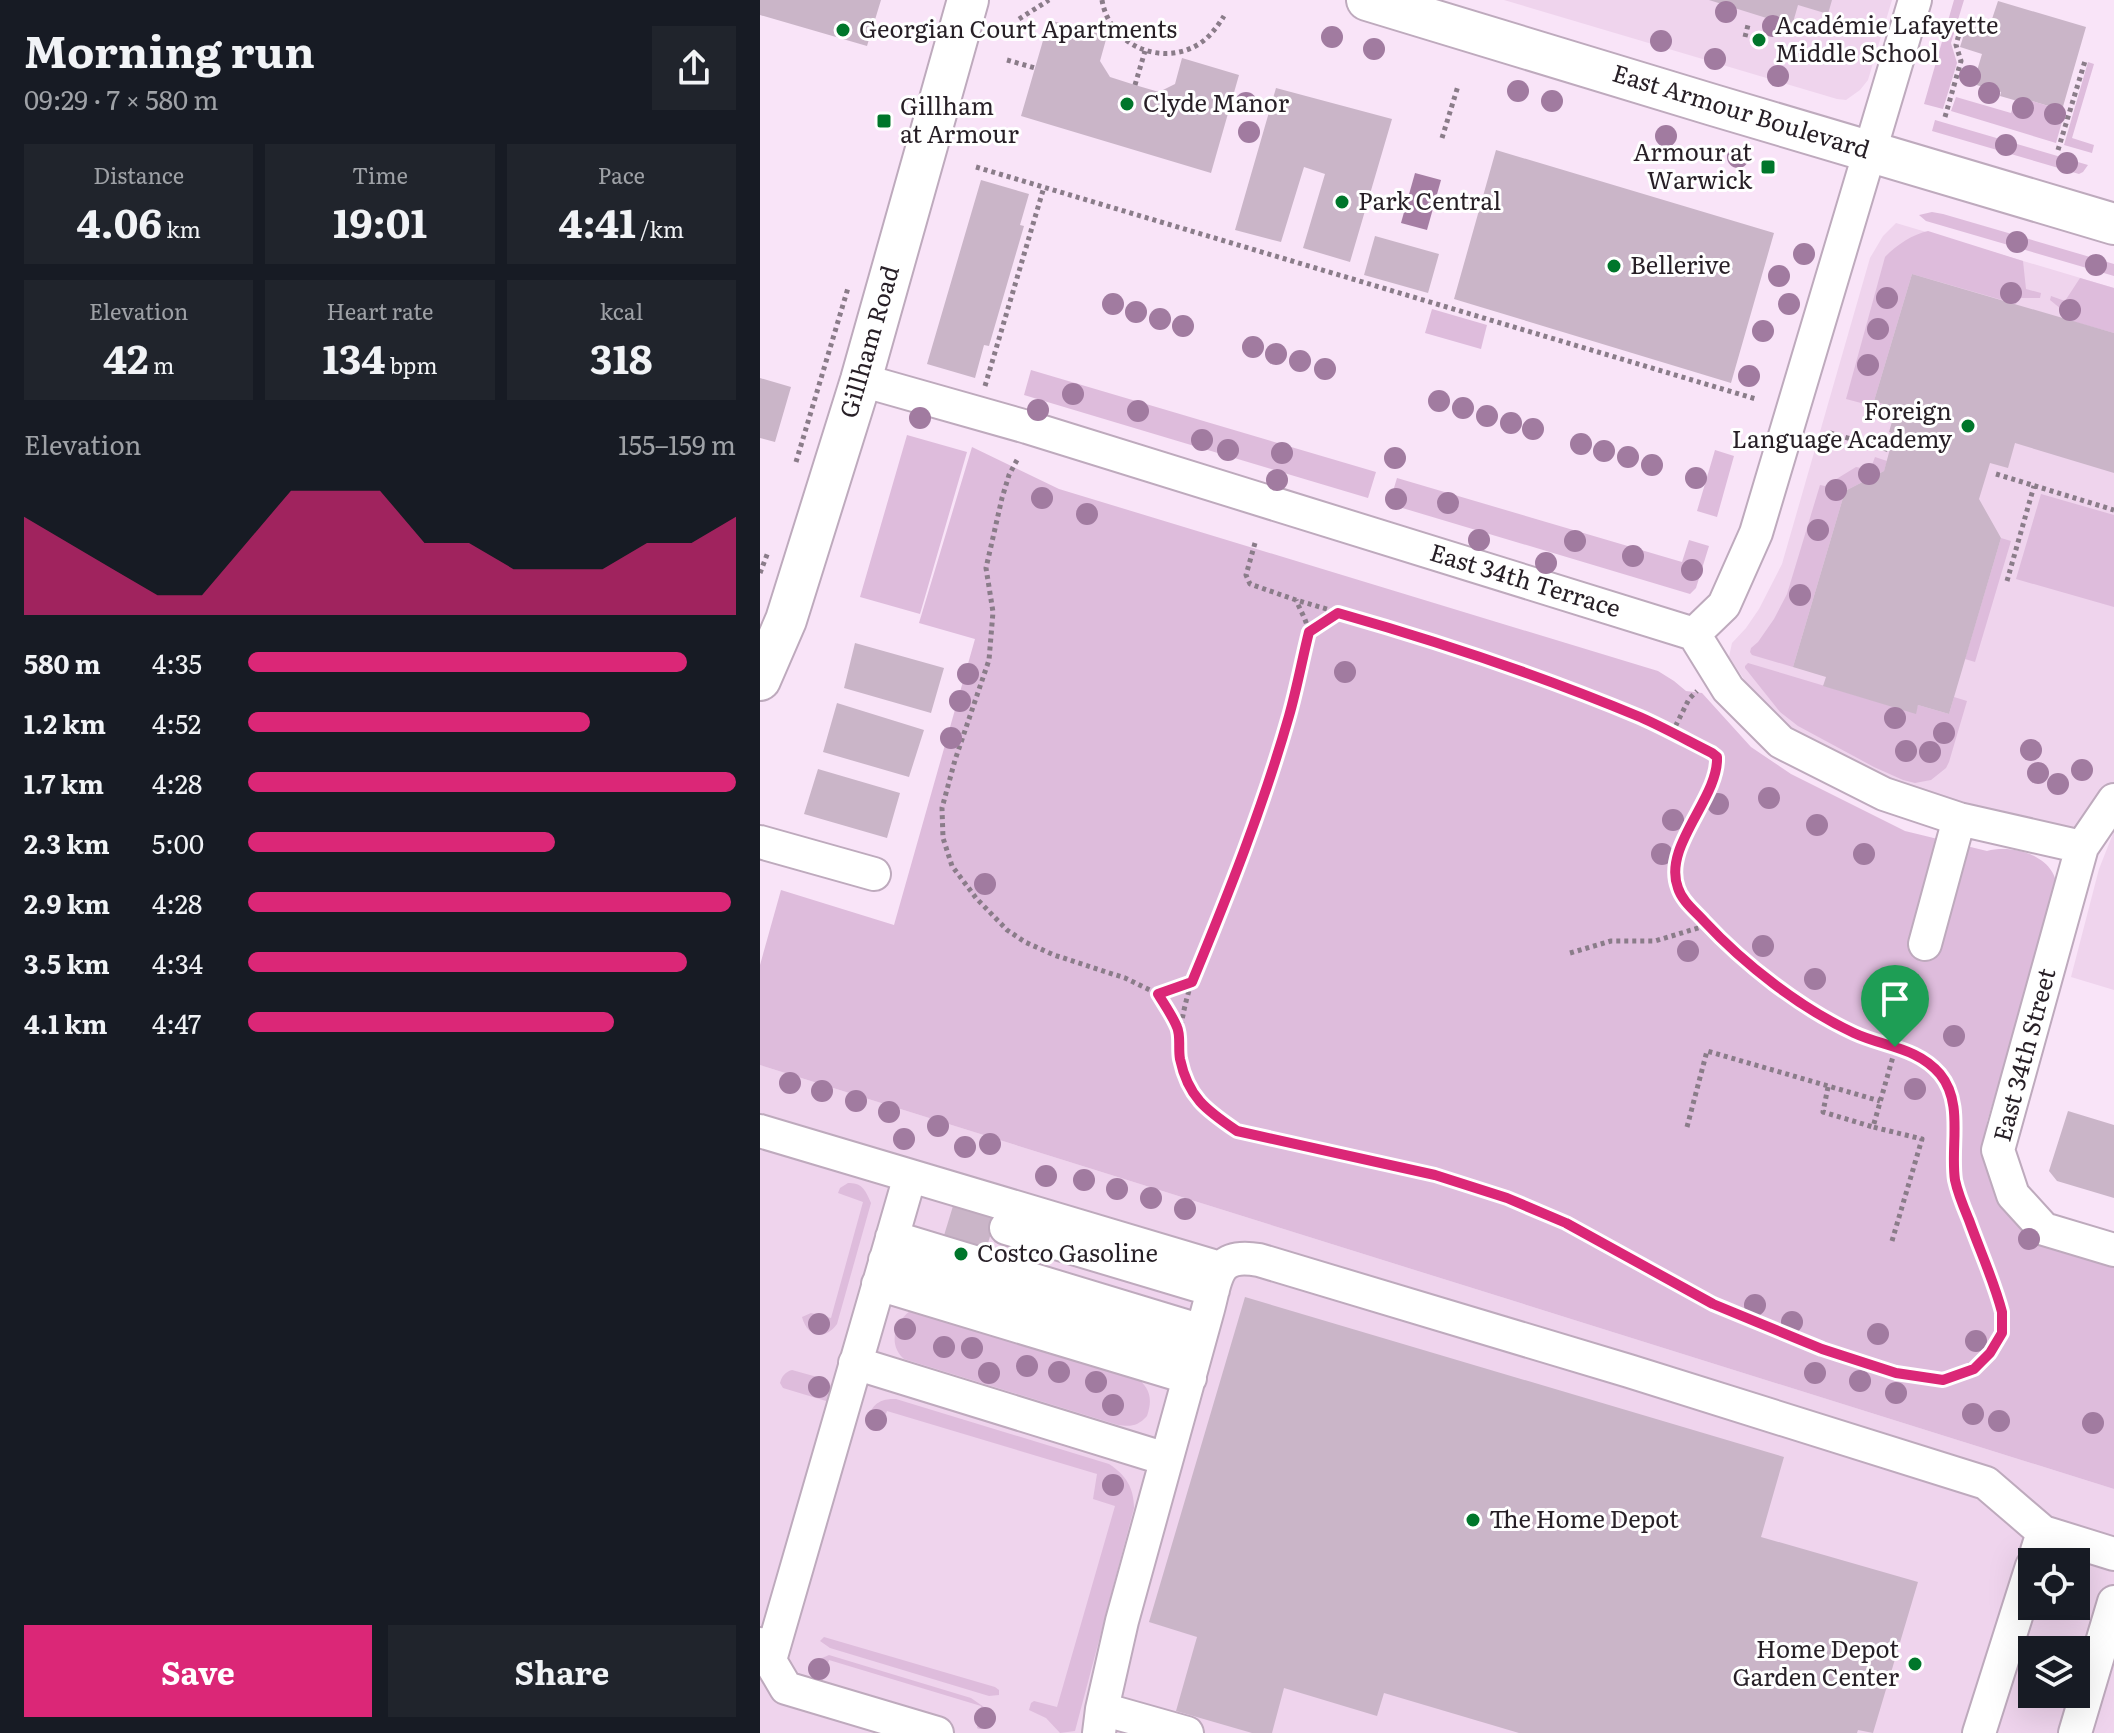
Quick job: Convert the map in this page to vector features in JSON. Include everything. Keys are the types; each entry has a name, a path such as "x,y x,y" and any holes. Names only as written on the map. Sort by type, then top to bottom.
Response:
{"main road":[{"name":"Gillham Road","path":"760,680 786,620 861,380 968,0"},
{"name":"East Armour Boulevard","path":"1367,0 1434,10 1713,105 2114,224"}],"street":[{"path":"1915,0 1756,533 1724,605 1694,634 1728,689 1781,742 1884,794 1959,819 2082,847 2114,800"},
{"name":"East 34th Terrace","path":"861,380 1027,427 1694,634"},
{"path":"1925,944 1959,819"},
{"path":"760,842 874,874"},
{"name":"East 34th Street","path":"2082,847 1998,1150 2013,1195 2044,1229 2114,1250"},
{"path":"760,1131 835,1154 894,1229 1205,1323"},
{"path":"894,1229 1205,1323"},
{"path":"894,1229 1205,1323"},
{"path":"894,1229 765,1652 786,1688 937,1733"},
{"path":"1187,1733 1101,1721 1122,1621 1166,1459 1205,1323 1226,1262 1233,1260 1259,1260 1986,1483 2043,1532 2114,1554"},
{"path":"855,1363 1166,1459"},
{"path":"2038,1548 2043,1532"},
{"path":"2075,1733 2114,1602"},
{"path":"1979,1733 2018,1611"}],"path":[{"path":"1019,19 1049,0"},
{"path":"1102,0 1108,20 1117,34 1145,51 1166,53 1197,46 1208,38 1224,16"},
{"path":"1945,117 1961,61 1956,45 1962,23"},
{"path":"1745,37 1748,25"},
{"path":"1135,85 1145,51"},
{"path":"1007,60 1035,68"},
{"path":"2058,150 2085,61"},
{"path":"1442,138 1458,86"},
{"path":"976,167 1756,399"},
{"path":"985,388 1044,187"},
{"path":"795,463 851,276"},
{"path":"1830,433 1890,450"},
{"path":"1017,460 1002,498 986,568 993,612 989,660 942,808 943,838 952,866 976,898 1007,930 1054,955 1125,978 1158,994 1179,1030"},
{"path":"1996,474 2114,510"},
{"path":"2007,581 2034,486"},
{"path":"1255,543 1246,575 1248,581 1296,600 1391,628 1558,685 1644,719 1717,757 1713,782 1679,852 1675,872 1678,888 1687,903 1721,940 1797,1000 1827,1021 1861,1036 1915,1053 1938,1072 1949,1088 1954,1116 1956,1183 2002,1312 2002,1333 1990,1353 1974,1369 1943,1380 1896,1373 1822,1349 1713,1304 1566,1223 1507,1198 1435,1175 1237,1131 1214,1116 1195,1098 1185,1081 1179,1054 1179,1030 1192,982 1237,871 1289,715 1309,632 1296,600"},
{"path":"760,573 768,550"},
{"path":"1309,632 1338,613"},
{"path":"1672,733 1697,690"},
{"path":"1570,953 1611,941 1655,941 1708,925"},
{"path":"1873,1127 1925,944"},
{"path":"1158,994 1192,982"},
{"path":"1687,1127 1707,1051 1880,1101"},
{"path":"1828,1087 1823,1112 1922,1139 1892,1241"}],"shaded area":[{"name":"Académie Lafayette Middle School","path":"1504,0 1892,0 1868,80 1846,100"},
{"path":"1954,0 1964,0 1951,43 1957,63 1943,109 1924,104"},
{"path":"2088,62 2094,64 2072,138 2094,145 2092,153 2064,145"},
{"path":"1956,97 2011,113 2015,100 2028,104 2029,100 2065,111 2056,143 1951,111"},
{"path":"1935,120 2088,165 2079,174 1932,131"},
{"path":"1415,173 1441,180 1427,230 1401,223"},
{"path":"1932,212 2114,264 2114,276 1926,221 1919,215"},
{"name":"Foreign Language Academy","path":"1896,223 2114,288 2114,785 2086,820 2075,828 2039,827 1890,785 1785,727 1756,697 1729,657 1732,643 1759,609 1782,564 1870,258 1883,236"},
{"path":"1928,231 2023,261 2026,289 2041,293 2040,298 2018,298 2016,304 1912,274 1874,401 1896,408 1895,412 1846,399 1885,257 1905,241"},
{"path":"2080,278 2114,288 2114,333 2064,319 2066,313 2050,300 2051,296 2065,301"},
{"path":"1432,309 1487,325 1481,349 1425,333"},
{"path":"1031,370 1376,472 1368,498 1024,395"},
{"path":"907,435 967,452 920,614 860,597"},
{"path":"972,447 1059,489 1658,671 1686,691 1702,693 1751,747 1791,774 1905,831 1987,851 2021,851 2042,861 2055,878 2057,890 1987,1122 1985,1153 1990,1176 2001,1200 2023,1231 2051,1248 2114,1267 2114,1489 760,1065 760,965 781,890 894,925 975,639 919,623"},
{"path":"1715,450 1734,456 1717,517 1697,511"},
{"path":"1875,457 1887,461 1884,471 1845,491 1793,667 1752,655 1751,648 1774,619 1787,594 1820,485 1825,486 1856,467 1867,469"},
{"path":"1397,478 1682,562 1689,540 1709,546 1696,588 1690,594 1389,504"},
{"path":"2041,494 2114,515 2114,607 2016,579"},
{"path":"2001,538 2011,541 1975,662 1965,659"},
{"path":"1748,663 1915,713 1918,705 1949,714 1954,697 1967,701 1946,768 1931,780 1915,783 1874,767 1798,726 1780,712 1745,668"},
{"path":"2114,831 2114,990 2071,977 2099,869"},
{"path":"760,1065 2114,1489 2114,1733 760,1733"},
{"path":"848,1183 863,1188 871,1203 837,1324 822,1335 808,1329 802,1317 811,1313 831,1318 863,1202 838,1193"},
{"path":"910,1311 1135,1376 1149,1394 1147,1416 1134,1425 1118,1425 904,1359 896,1347 895,1334"},
{"path":"792,1370 828,1380 833,1390 831,1398 826,1401 783,1388 780,1383 782,1378"},
{"path":"896,1399 1109,1464 1128,1483 1134,1508 1075,1731 1060,1733 1046,1718 1029,1710 1034,1701 1057,1707 1115,1506 1093,1499 1097,1474 887,1411 880,1431 873,1431 869,1425 872,1409 879,1402"},
{"path":"824,1637 995,1687 999,1695 989,1696 830,1648 820,1641"},
{"path":"829,1655 971,1698 994,1714 992,1720 986,1729 979,1729 981,1706 829,1660 820,1683 813,1677 815,1661"}],"building":[{"name":"Georgian Court Apartments","path":"760,0 881,0 867,46 760,15"},
{"path":"1709,0 1832,0 1828,14 1798,5 1792,26"},
{"path":"1998,1 2086,27 2062,110 2029,100 2028,104 2000,96 2001,92 1973,84 1982,54 1960,47 1967,25 1988,31"},
{"name":"Clyde Manor","path":"1049,20 1107,36 1100,61 1110,77 1159,92 1175,84 1182,58 1239,75 1211,173 1021,116"},
{"name":"Park Central","path":"1276,88 1392,119 1350,262 1303,248 1325,174 1304,167 1281,242 1235,230"},
{"name":"Bellerive","path":"1496,150 1774,233 1731,383 1454,299"},
{"path":"981,180 1029,194 1020,225 1024,226 989,346 984,345 975,378 927,364"},
{"path":"1375,236 1439,254 1428,293 1364,275"},
{"path":"1912,274 2114,333 2114,473 2015,443 2008,468 1990,463 1979,499 2001,538 1949,714 1918,705 1916,714 1823,686 1826,677 1793,667 1845,491 1884,471 1894,434 1889,432 1896,408 1874,401"},
{"path":"760,378 791,387 775,442 760,438"},
{"path":"855,643 944,668 931,713 844,688"},
{"path":"837,703 924,730 909,777 823,752"},
{"path":"818,769 900,793 887,838 804,814"},
{"path":"2068,1111 2114,1125 2114,1198 2057,1181 2049,1171"},
{"path":"960,1183 1002,1196 967,1314 924,1301"},
{"name":"The Home Depot","path":"1245,1297 1784,1457 1761,1537 1918,1582 1873,1733 1858,1730 1857,1733 1519,1733 1384,1693 1377,1716 1284,1688 1272,1733 1252,1733 1176,1711 1197,1637 1149,1622"}],"place":[{"name":"Georgian Court Apartments","path":"843,30"},
{"name":"Académie Lafayette Middle School","path":"1759,40"},
{"name":"Clyde Manor","path":"1127,104"},
{"name":"Gillham at Armour","path":"884,121"},
{"name":"Armour at Warwick","path":"1768,167"},
{"name":"Park Central","path":"1342,202"},
{"name":"Bellerive","path":"1614,266"},
{"name":"Foreign Language Academy","path":"1968,426"},
{"name":"Costco Gasoline","path":"961,1254"},
{"name":"The Home Depot","path":"1473,1520"},
{"name":"Home Depot Garden Center","path":"1915,1664"}],"route":[{"path":"1338,613 1500,664 1586,695 1644,719 1712,753 1717,757 1718,765 1713,782 1690,825 1675,872 1678,888 1687,903 1721,940 1827,1021 1895,1047 1915,1053 1938,1072 1949,1088 1954,1116 1956,1183 2002,1312 2002,1333 1990,1353 1974,1369 1943,1380 1896,1373 1822,1349 1713,1304 1566,1223 1507,1198 1435,1175 1237,1131 1214,1116 1195,1098 1185,1081 1179,1054 1179,1030 1158,994 1192,982 1266,789 1289,715 1309,632 1338,613"}]}
